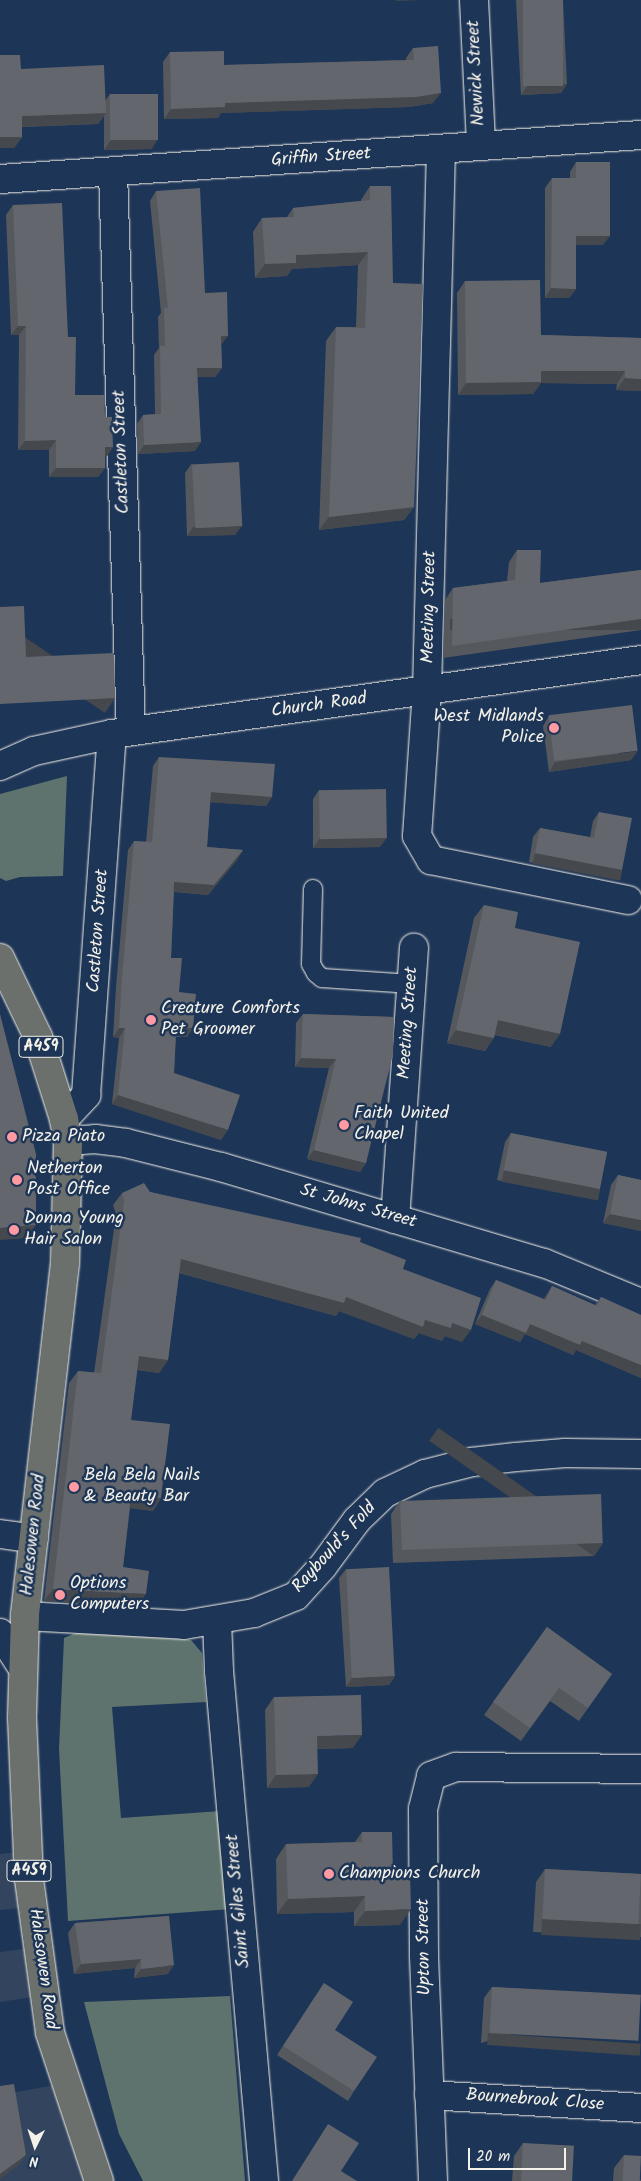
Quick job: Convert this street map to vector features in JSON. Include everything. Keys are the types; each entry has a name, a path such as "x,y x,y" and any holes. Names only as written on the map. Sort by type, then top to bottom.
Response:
{"main road":[{"name":"Halesowen Road","path":"0,958 38,1037 66,1130 65,1263 25,1616 22,1668 28,1851 32,1907 50,2033 96,2179"}],"street":[{"name":"Newick Street","path":"474,0 481,145"},
{"name":"Griffin Street","path":"0,178 114,172 641,135"},
{"name":"Meeting Street","path":"441,149 428,690 417,836 431,860 628,900"},
{"name":"Castleton Street","path":"66,1130 86,1096 121,732 114,172"},
{"name":"Church Road","path":"0,766 34,751 121,732 641,660"},
{"name":"Meeting Street","path":"395,1219 414,948"},
{"name":"St Johns Street","path":"66,1130 95,1140 126,1143 221,1167 544,1263 641,1302"},
{"name":"Raybould's Fold","path":"25,1616 184,1625 217,1622 254,1613 296,1596 323,1566 357,1520 385,1493 425,1474 472,1462 516,1457 565,1453 641,1454"},
{"path":"0,1534 34,1539"},
{"name":"Saint Giles Street","path":"217,1622 218,1671 264,2181"},
{"path":"0,1633 22,1668"},
{"name":"Upton Street","path":"433,2181 429,2095 423,1809 431,1776 456,1767 641,1769"},
{"name":"Bournebrook Close","path":"429,2095 641,2108"}],"lane":[{"path":"313,889 311,964 316,973 322,978 412,984"}],"shaded area":[{"path":"28,1851 33,1907 0,1910 0,1854"},
{"path":"38,1947 46,1995 0,2002 0,1952"},
{"path":"66,2083 99,2181 0,2181 0,2095"}],"green space":[{"path":"67,776 63,876 20,877 6,881 0,878 0,794"},
{"path":"78,1632 191,1640 202,1653 206,1702 112,1707 121,1818 221,1811 231,1909 68,1921 59,1749 64,1638"},
{"path":"230,1996 245,2181 143,2181 119,2134 84,2002"}],"building":[{"path":"523,0 563,0 563,86 523,86"},
{"path":"438,46 441,93 416,97 225,103 225,107 171,109 170,52 224,51 224,65 414,60 413,48"},
{"path":"0,55 20,55 21,69 104,65 106,113 22,116 22,137 0,137"},
{"path":"110,94 158,94 158,140 110,140"},
{"path":"576,162 610,162 610,236 576,236 576,289 551,288 552,178 576,178"},
{"path":"370,186 391,186 393,283 423,284 414,507 329,517 336,327 365,328 368,252 296,255 296,263 265,264 262,218 294,217 293,208 370,200"},
{"path":"200,188 205,293 227,292 228,336 221,336 222,368 197,368 201,442 144,445 143,415 161,414 160,346 165,346 164,308 168,308 156,191"},
{"path":"62,203 68,337 76,337 75,395 104,395 105,417 112,417 113,447 105,447 105,468 56,468 56,440 25,441 26,326 18,326 13,205"},
{"path":"540,280 541,335 641,338 641,379 625,378 625,371 541,371 541,382 466,383 465,281"},
{"path":"239,462 242,526 195,528 192,464"},
{"path":"517,550 541,550 540,583 641,570 641,619 452,646 453,588 515,580"},
{"path":"24,606 26,657 114,653 115,698 0,704 0,607"},
{"path":"632,705 638,751 554,761 549,715"},
{"path":"159,757 275,764 272,797 211,792 207,847 243,850 214,885 174,882 171,958 182,958 179,992 196,994 193,1028 176,1027 174,1073 240,1095 228,1130 118,1095 125,1028 119,1028 122,978 134,841 152,842"},
{"path":"386,789 387,838 320,839 319,790"},
{"path":"599,812 632,818 622,870 535,853 540,828 594,838"},
{"path":"484,905 518,912 515,928 580,942 560,1034 498,1020 494,1038 456,1030"},
{"path":"0,1014 36,1154 36,1225 0,1228"},
{"path":"303,1014 394,1017 393,1054 366,1163 314,1150 336,1059 301,1058"},
{"path":"511,1133 607,1152 600,1189 504,1170"},
{"path":"618,1175 641,1180 641,1220 610,1214"},
{"path":"144,1183 150,1192 361,1238 360,1242 406,1260 403,1269 481,1298 471,1330 452,1323 451,1328 425,1320 423,1327 346,1297 344,1303 181,1259 168,1360 139,1356 131,1420 170,1424 161,1498 131,1495 123,1567 149,1571 146,1594 53,1589 78,1371 101,1373 124,1201 122,1193"},
{"path":"496,1280 546,1300 552,1286 597,1306 601,1297 641,1315 641,1365 582,1341 580,1345 530,1324 526,1333 482,1315"},
{"path":"601,1494 603,1543 402,1550 400,1501"},
{"path":"389,1567 395,1676 352,1678 346,1569"},
{"path":"547,1627 612,1674 588,1708 559,1688 530,1728 493,1702"},
{"path":"361,1695 362,1735 317,1736 318,1774 276,1775 274,1697"},
{"name":"Champions Church","path":"362,1832 392,1832 393,1874 410,1874 411,1909 365,1911 365,1896 288,1899 286,1844 362,1842"},
{"path":"545,1869 641,1874 638,1924 542,1919"},
{"path":"169,1916 174,1965 141,1969 141,1959 81,1964 75,1923"},
{"path":"324,1983 353,2002 335,2030 377,2057 354,2091 283,2046"},
{"path":"492,1987 641,1995 638,2041 490,2033"},
{"path":"14,2084 26,2155 0,2174 0,2086"},
{"path":"328,2124 359,2143 341,2171 357,2181 292,2181"},
{"path":"523,2143 574,2146 572,2181 521,2181"},
{"path":"624,2155 641,2156 640,2181 623,2181"}],"place":[{"name":"West Midlands Police","path":"554,728"},
{"name":"Creature Comforts Pet Groomer","path":"151,1020"},
{"name":"Faith United Chapel","path":"344,1125"},
{"name":"Pizza Piato","path":"12,1137"},
{"name":"Netherton Post Office","path":"17,1180"},
{"name":"Donna Young Hair Salon","path":"14,1230"},
{"name":"Bela Bela Nails & Beauty Bar","path":"74,1487"},
{"name":"Options Computers","path":"60,1595"},
{"name":"Champions Church","path":"329,1874"}]}
